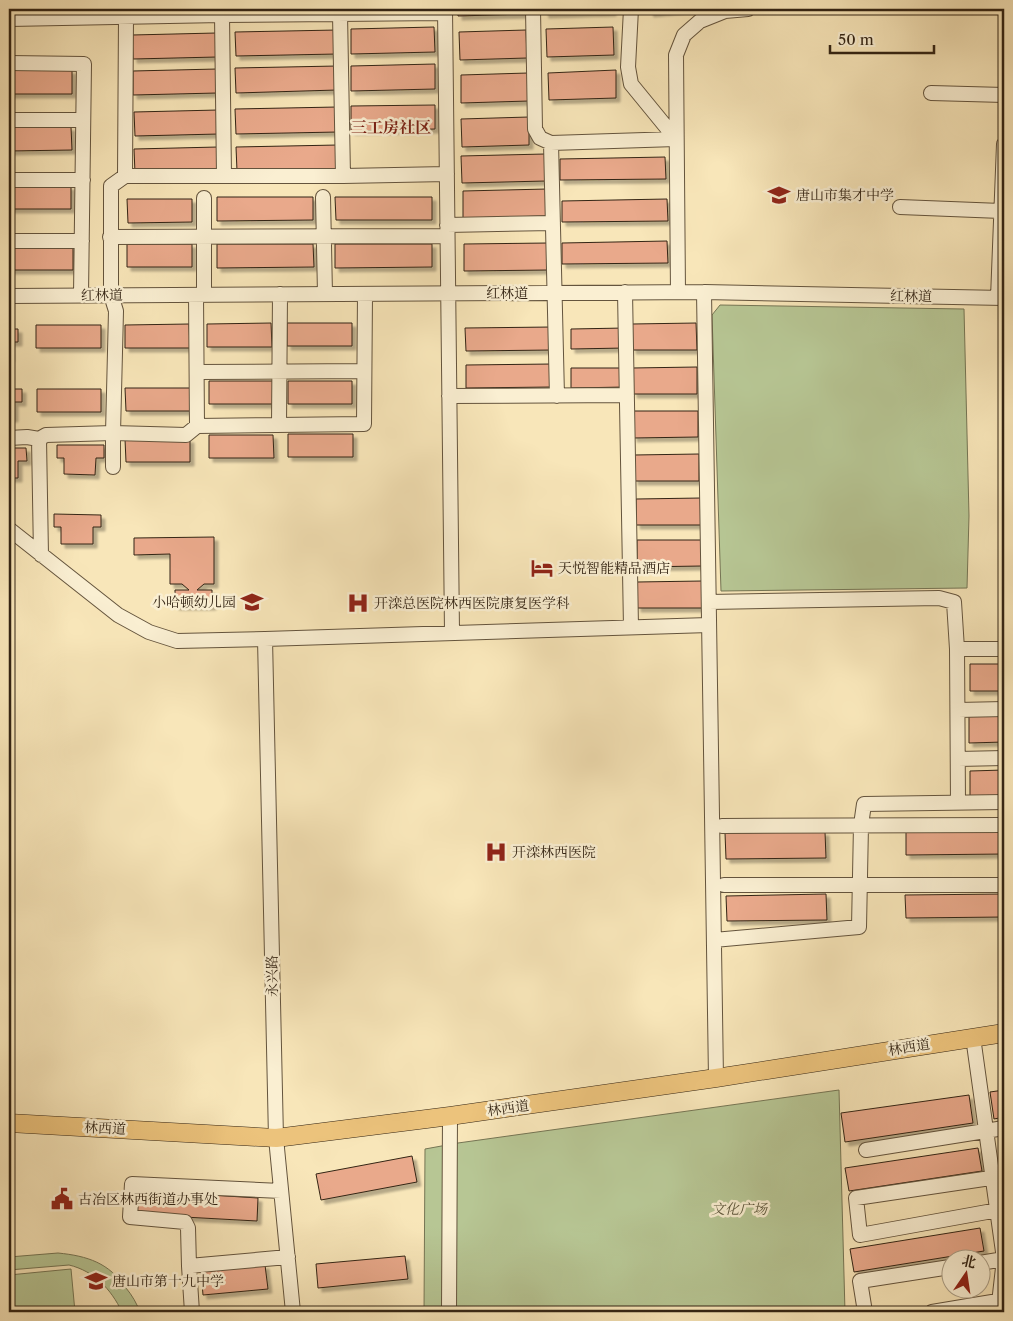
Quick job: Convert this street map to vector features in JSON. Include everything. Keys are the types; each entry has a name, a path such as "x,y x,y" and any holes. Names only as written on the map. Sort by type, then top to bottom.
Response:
{"main road":[{"name":"林西道","path":"9,1123 276,1138 450,1116 716,1078 1004,1033"}],"street":[{"path":"533,9 534,129 540,138 551,143 676,139"},
{"path":"631,9 628,67 631,84 676,139"},
{"path":"678,292 676,54 684,35 700,21 725,10 748,9"},
{"path":"9,19 445,11 452,632"},
{"path":"340,14 343,176"},
{"path":"222,15 224,176"},
{"path":"125,176 126,16"},
{"path":"9,63 84,64 81,295"},
{"path":"931,93 1004,95"},
{"path":"9,120 84,120"},
{"path":"551,143 557,396"},
{"path":"1001,298 1001,211 1004,144"},
{"path":"113,467 116,311 111,295 111,186 125,176 447,174"},
{"path":"9,180 82,180"},
{"path":"323,196 325,294"},
{"path":"197,426 197,372 204,237 204,198"},
{"path":"900,207 1001,211"},
{"path":"110,237 324,236 553,223"},
{"path":"9,241 82,241"},
{"path":"625,292 631,627"},
{"path":"704,292 716,1078"},
{"name":"红林道","path":"9,296 704,292 1001,298"},
{"path":"279,425 280,294"},
{"path":"9,438 39,439 46,434 186,435 197,426 364,424 365,294"},
{"path":"197,372 364,371"},
{"path":"449,396 627,395"},
{"path":"39,439 41,555"},
{"path":"9,529 118,615 149,632 177,640 709,625"},
{"path":"709,602 939,598 954,602 957,650 958,802"},
{"name":"永兴路","path":"265,639 276,1138 293,1312"},
{"path":"957,650 1004,649"},
{"path":"958,710 1004,709"},
{"path":"958,759 1004,758"},
{"path":"714,940 859,927 861,825 864,804 1004,802"},
{"path":"722,826 1004,825"},
{"path":"724,885 1004,885"},
{"path":"932,1312 1000,1304 1004,1259 999,1177 986,1131 972,1037"},
{"path":"449,1312 450,1116"},
{"path":"866,1150 1004,1128"},
{"path":"999,1177 856,1198 860,1235 1001,1210"},
{"path":"192,1312 188,1228 185,1222 130,1217 132,1184 281,1191"},
{"path":"189,1266 288,1257"},
{"path":"990,1261 1004,1259"},
{"path":"865,1312 860,1281 940,1269"}],"green space":[{"path":"720,305 964,309 969,516 967,588 721,591 712,315"},
{"name":"文化广场","path":"839,1090 845,1312 424,1312 425,1149"},
{"path":"58,1253 79,1256 97,1262 112,1272 128,1291 140,1312 122,1312 113,1296 101,1282 94,1276 69,1265 9,1270 9,1257"},
{"path":"71,1269 75,1312 9,1312 9,1275"}],"building":[{"path":"458,9 525,9 525,14 458,16"},
{"path":"544,9 612,9 612,12 545,14"},
{"path":"649,9 687,9 650,13"},
{"path":"434,27 435,52 351,54 351,29"},
{"path":"613,27 614,55 547,57 546,29"},
{"path":"337,30 337,54 236,56 235,32"},
{"path":"526,30 527,58 460,60 459,32"},
{"path":"216,33 217,57 133,59 132,35"},
{"path":"435,64 435,89 351,91 351,66"},
{"path":"337,66 337,90 236,93 235,68"},
{"path":"217,69 217,93 133,95 133,71"},
{"path":"9,70 72,70 72,94 9,94"},
{"path":"616,70 616,98 549,100 548,73"},
{"path":"528,73 529,101 461,103 461,75"},
{"path":"435,105 435,129 351,131 351,106"},
{"path":"337,107 338,132 236,134 235,109"},
{"path":"218,110 219,134 135,136 134,112"},
{"path":"529,117 529,145 462,147 461,119"},
{"path":"9,127 71,127 72,150 9,151"},
{"path":"338,145 338,169 237,171 236,147"},
{"path":"218,147 218,171 135,173 134,149"},
{"path":"545,154 546,181 462,183 461,156"},
{"path":"665,157 666,179 560,180 560,159"},
{"path":"9,186 71,186 71,209 9,209"},
{"path":"547,189 547,216 463,218 463,191"},
{"path":"217,197 313,197 313,220 217,221"},
{"path":"335,197 432,197 432,220 336,220"},
{"path":"127,199 192,199 192,222 128,223"},
{"path":"667,199 668,221 562,222 562,201"},
{"path":"667,241 668,263 562,264 562,243"},
{"path":"548,243 548,270 464,271 464,244"},
{"path":"127,244 192,244 192,267 127,267"},
{"path":"217,244 313,244 314,267 217,268"},
{"path":"335,244 432,244 432,267 335,268"},
{"path":"9,246 73,246 73,270 9,270"},
{"path":"271,323 272,347 207,347 207,324"},
{"path":"287,323 352,323 352,346 287,346"},
{"path":"696,323 697,350 632,350 632,324"},
{"path":"189,324 190,348 125,348 125,325"},
{"path":"36,325 101,325 101,348 36,348"},
{"path":"552,327 552,350 466,351 465,328"},
{"path":"625,328 625,348 571,349 571,329"},
{"path":"9,329 18,329 18,342 10,342 10,358"},
{"path":"552,364 553,387 466,388 466,365"},
{"path":"697,367 697,394 633,394 632,368"},
{"path":"571,368 626,368 626,387 571,388"},
{"path":"209,381 273,381 273,404 209,404"},
{"path":"288,381 352,381 352,404 288,404"},
{"path":"125,388 190,388 190,411 126,411"},
{"path":"9,389 22,389 22,402 14,402 14,418 9,418"},
{"path":"37,389 101,389 101,412 37,412"},
{"path":"633,411 698,411 698,437 633,438"},
{"path":"288,434 353,434 353,457 288,457"},
{"path":"209,435 273,435 274,458 209,458"},
{"path":"125,439 190,439 190,462 126,462"},
{"path":"57,445 104,445 104,458 96,458 95,475 64,474 64,458 57,458"},
{"path":"9,448 26,448 27,461 18,461 18,478 9,478"},
{"path":"699,454 699,481 634,481 634,455"},
{"path":"701,498 701,525 636,525 636,499"},
{"path":"54,514 101,515 101,527 93,527 93,544 61,544 61,527 54,527"},
{"path":"214,537 214,584 204,584 197,590 212,590 212,606 175,606 175,590 189,590 182,584 170,584 170,554 134,555 134,538"},
{"path":"637,540 701,540 702,566 637,567"},
{"path":"702,581 702,608 637,608 637,582"},
{"path":"970,664 1004,664 1004,691 970,691"},
{"path":"969,716 1004,716 1004,742 969,743"},
{"path":"1004,770 1004,797 970,797 970,771"},
{"path":"825,832 826,858 726,859 725,833"},
{"path":"906,832 1004,832 1004,854 906,855"},
{"path":"826,894 827,920 727,921 726,896"},
{"path":"1004,894 1004,917 906,918 905,895"},
{"path":"1004,1090 1004,1117 994,1119 990,1092"},
{"path":"969,1095 973,1123 845,1142 841,1113"},
{"path":"978,1148 982,1171 849,1191 845,1168"},
{"path":"412,1156 417,1182 321,1200 316,1174"},
{"path":"131,1190 258,1198 257,1221 129,1214"},
{"path":"980,1228 983,1248 940,1248 940,1258 854,1272 850,1249"},
{"path":"405,1256 408,1279 318,1288 316,1264"},
{"path":"265,1265 268,1289 203,1295 201,1271"}],"place":[{"name":"唐山市集才中学","path":"779,195"},
{"name":"天悦智能精品酒店","path":"542,568"},
{"name":"小哈顿幼儿园","path":"252,602"},
{"name":"开滦总医院林西医院康复医学科","path":"358,603"},
{"name":"开滦林西医院","path":"496,852"},
{"name":"古冶区林西街道办事处","path":"62,1199"},
{"name":"唐山市第十九中学","path":"96,1281"}],"district":[{"name":"三工房社区","path":"391,127"}]}
